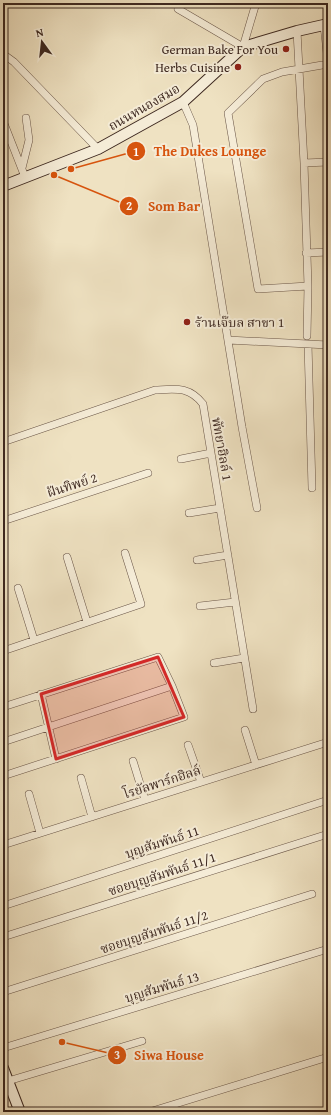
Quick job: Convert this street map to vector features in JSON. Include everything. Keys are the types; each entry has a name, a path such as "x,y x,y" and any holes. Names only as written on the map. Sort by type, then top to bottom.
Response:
{"street":[{"path":"178,9 244,47 256,3"},
{"path":"308,286 258,289 228,113 263,79 282,72 328,63 326,24"},
{"name":"ถนนหนองสมอ","path":"3,186 23,172 98,149 183,102 244,47 326,24"},
{"path":"297,31 304,163 312,488"},
{"path":"3,54 14,62 98,149"},
{"path":"183,102 193,125 257,508"},
{"path":"23,172 29,140 26,118"},
{"path":"3,120 23,172"},
{"path":"304,163 328,162"},
{"path":"306,253 328,252"},
{"path":"228,340 308,340 328,345"},
{"name":"พัทยาฮิลล์ 1","path":"3,442 155,390 180,388 197,396 202,404 211,453 252,709"},
{"path":"181,459 211,453"},
{"name":"ฝันทิพย์ 2","path":"3,521 148,473"},
{"path":"189,513 220,508"},
{"path":"3,651 141,604 125,553"},
{"path":"197,560 228,555"},
{"path":"67,557 87,622"},
{"path":"18,588 34,640"},
{"path":"200,606 235,602"},
{"path":"3,707 158,656 184,717 3,776"},
{"path":"214,663 244,658"},
{"path":"3,742 172,686"},
{"path":"41,694 56,759"},
{"path":"245,730 256,765"},
{"name":"โรยัลพาร์กฮิลล์","path":"3,845 328,742"},
{"path":"188,745 201,782"},
{"path":"134,761 145,800"},
{"path":"81,778 92,816"},
{"path":"30,794 40,833"},
{"name":"บุญสัมพันธ์ 11","path":"3,906 328,800"},
{"name":"ซอยบุญสัมพันธ์ 11/1","path":"3,937 328,834"},
{"name":"ซอยบุญสัมพันธ์ 11/2","path":"3,992 312,894"},
{"name":"บุญสัมพันธ์ 13","path":"3,1048 328,949"},
{"path":"8,1081 142,1041"},
{"path":"149,1112 328,1057"},
{"path":"3,1068 20,1112"}],"highlighted area":[{"path":"158,657 184,717 56,759 41,694"}],"place":[{"name":"German Bake For You","path":"286,49"},
{"name":"Herbs Cuisine","path":"238,67"},
{"name":"The Dukes Lounge","path":"71,169"},
{"name":"Som Bar","path":"54,175"},
{"name":"ร้านเจ๊บล สาขา 1","path":"187,322"},
{"name":"Siwa House","path":"62,1042"}]}
